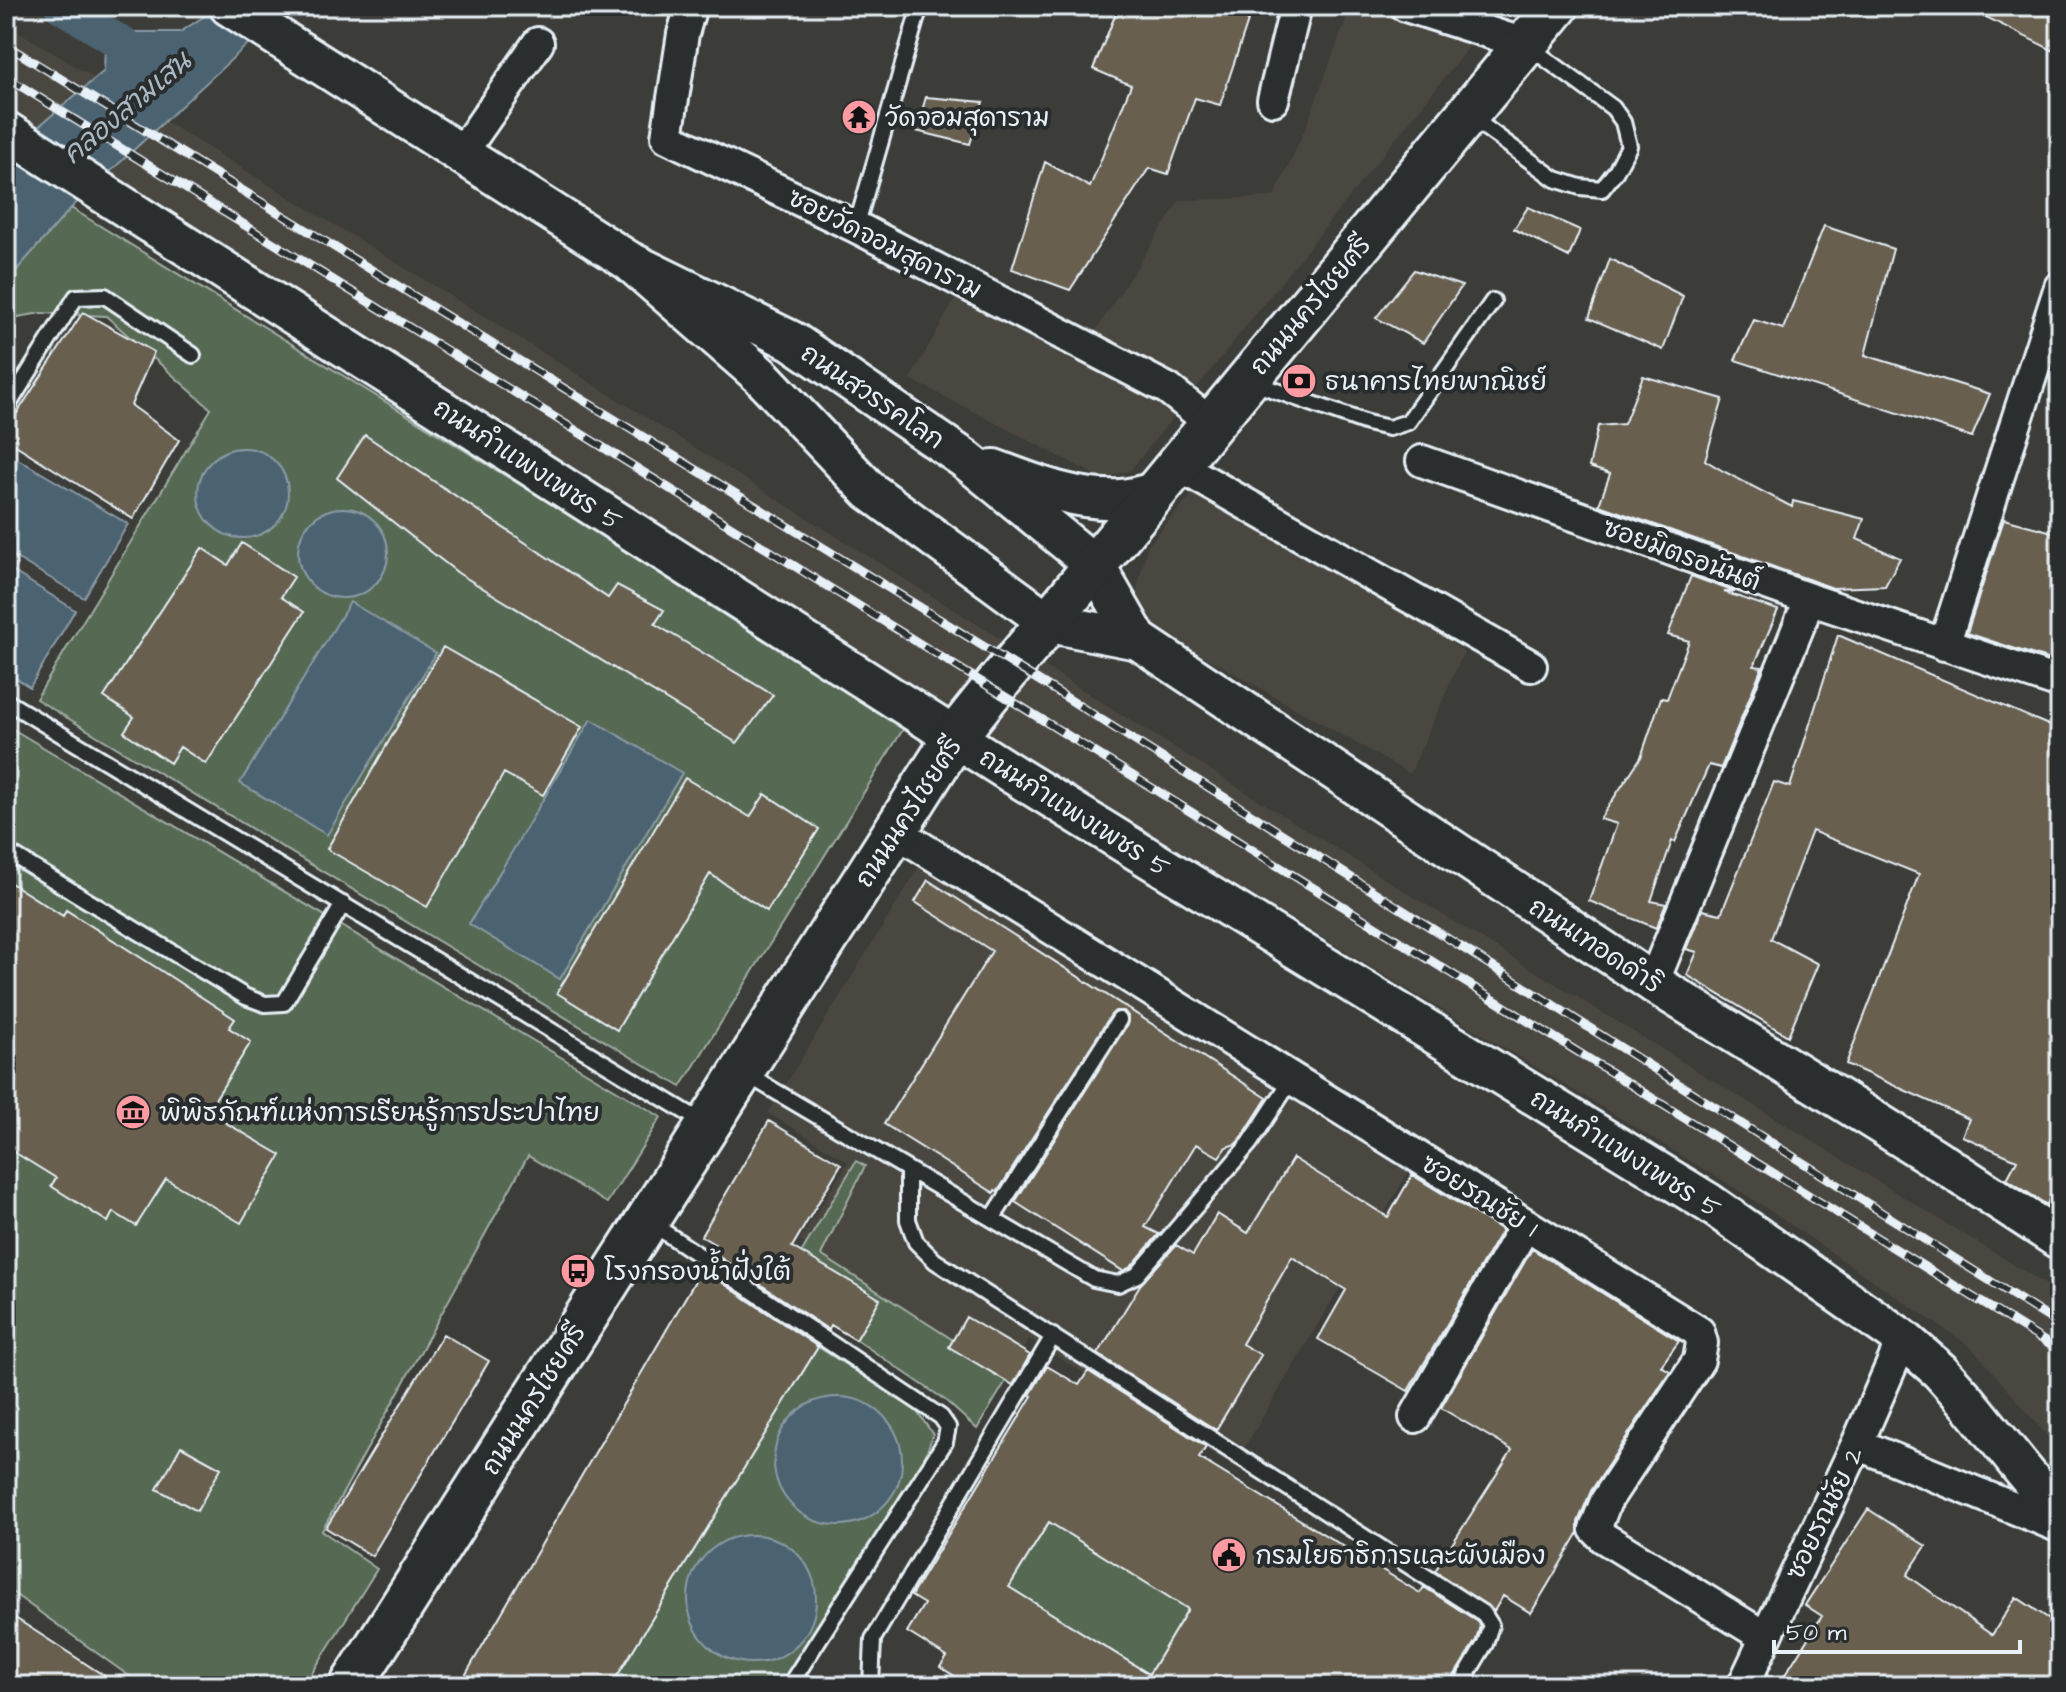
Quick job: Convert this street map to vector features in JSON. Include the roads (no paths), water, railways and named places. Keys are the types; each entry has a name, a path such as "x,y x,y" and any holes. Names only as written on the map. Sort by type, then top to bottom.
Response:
{"main road":[{"name":"ถนนนครไชยศรี","path":"351,1686 955,737 1012,664 1050,623 1557,6"}],"street":[{"name":"ถนนสวรรคโลก","path":"229,6 629,261 792,341 965,459 1095,565"},
{"name":"ซอยวัดจอมสุดาราม","path":"691,6 683,34 667,137 856,227 1168,389 1212,424"},
{"path":"1273,100 1296,6"},
{"path":"1406,6 1525,44"},
{"path":"461,154 538,43"},
{"name":"ถนนกำแพงเพชร 5","path":"6,131 955,737 1709,1203 1903,1339 1940,1371 2060,1516"},
{"name":"ถนนสวรรคโลก","path":"629,261 761,376 870,491 1050,623"},
{"path":"1944,645 2060,288"},
{"path":"965,459 1049,490 1089,497 1121,499 1168,478 1531,666"},
{"name":"ซอยมิตรอนันต์","path":"1422,461 2060,683"},
{"name":"ถนนเทอดดำริ","path":"1095,565 1138,640"},
{"path":"1653,983 1802,618"},
{"name":"ถนนเทอดดำริ","path":"1050,623 1138,640 1653,983 2060,1240"},
{"name":"ซอยรณชัย 1","path":"895,831 1699,1332 1702,1343 1699,1360 1606,1501 1595,1529 1604,1538 1765,1637"},
{"path":"1415,1417 1526,1224"},
{"name":"ซอยรณชัย 2","path":"1743,1686 1903,1339"},
{"path":"1857,1444 2060,1527"}],"lane":[{"path":"856,227 920,6"},
{"path":"1468,114 1555,179 1580,187 1602,189 1629,146 1623,122 1613,108 1525,44"},
{"path":"6,409 76,297 105,296 193,355"},
{"path":"1247,381 1367,423 1389,428 1408,422 1493,301"},
{"path":"6,701 708,1125"},
{"path":"6,851 246,997 265,1004 284,1003 343,904"},
{"path":"992,1219 1119,1020"},
{"path":"742,1072 1094,1279 1118,1284 1137,1275 1250,1143 1292,1079"},
{"path":"908,1170 908,1220 916,1242 935,1261 1484,1614 1491,1625 1485,1644 1460,1686"},
{"path":"647,1221 941,1417 948,1427 945,1442 789,1686"},
{"path":"871,1686 873,1639 1053,1336"}],"water":[{"name":"คลองสามเสน","path":"220,6 289,6 71,208 6,282 6,154 104,71 105,44 126,32 180,32"},
{"path":"243,448 260,451 275,461 285,476 288,493 285,510 275,525 260,535 243,538 226,535 211,525 201,510 198,493 201,476 211,461 226,451"},
{"path":"6,452 128,524 84,598 6,552"},
{"path":"343,508 360,511 375,521 385,536 388,553 385,570 375,585 360,595 343,598 326,595 311,585 301,570 298,553 301,536 311,521 326,511"},
{"path":"6,567 75,610 30,687 6,672"},
{"path":"350,602 436,653 327,835 240,783"},
{"path":"591,719 682,773 560,979 469,924"},
{"path":"838,1397 862,1402 883,1416 897,1437 902,1461 897,1485 883,1506 862,1520 838,1525 814,1520 793,1506 779,1485 774,1461 779,1437 793,1416 814,1402"},
{"path":"752,1535 776,1540 797,1554 811,1575 816,1599 811,1623 797,1644 776,1658 752,1663 728,1658 707,1644 693,1623 688,1599 693,1575 707,1554 728,1540"},
{"path":"672,1674 692,1678 706,1686 631,1686 651,1676"}],"waterway":[{"name":"คลองสามเสน","path":"61,6 152,62"}],"railway":[{"path":"6,45 1056,691 2060,1325"},
{"path":"6,77 2060,1351"}],"place":[{"name":"วัดจอมสุดาราม","path":"859,117"},
{"name":"ธนาคารไทยพาณิชย์","path":"1299,381"},
{"name":"พิพิธภัณฑ์แห่งการเรียนรู้การประปาไทย","path":"133,1112"},
{"name":"โรงกรองน้ำฝั่งใต้","path":"578,1271"},
{"name":"กรมโยธาธิการและผังเมือง","path":"1229,1555"}]}
